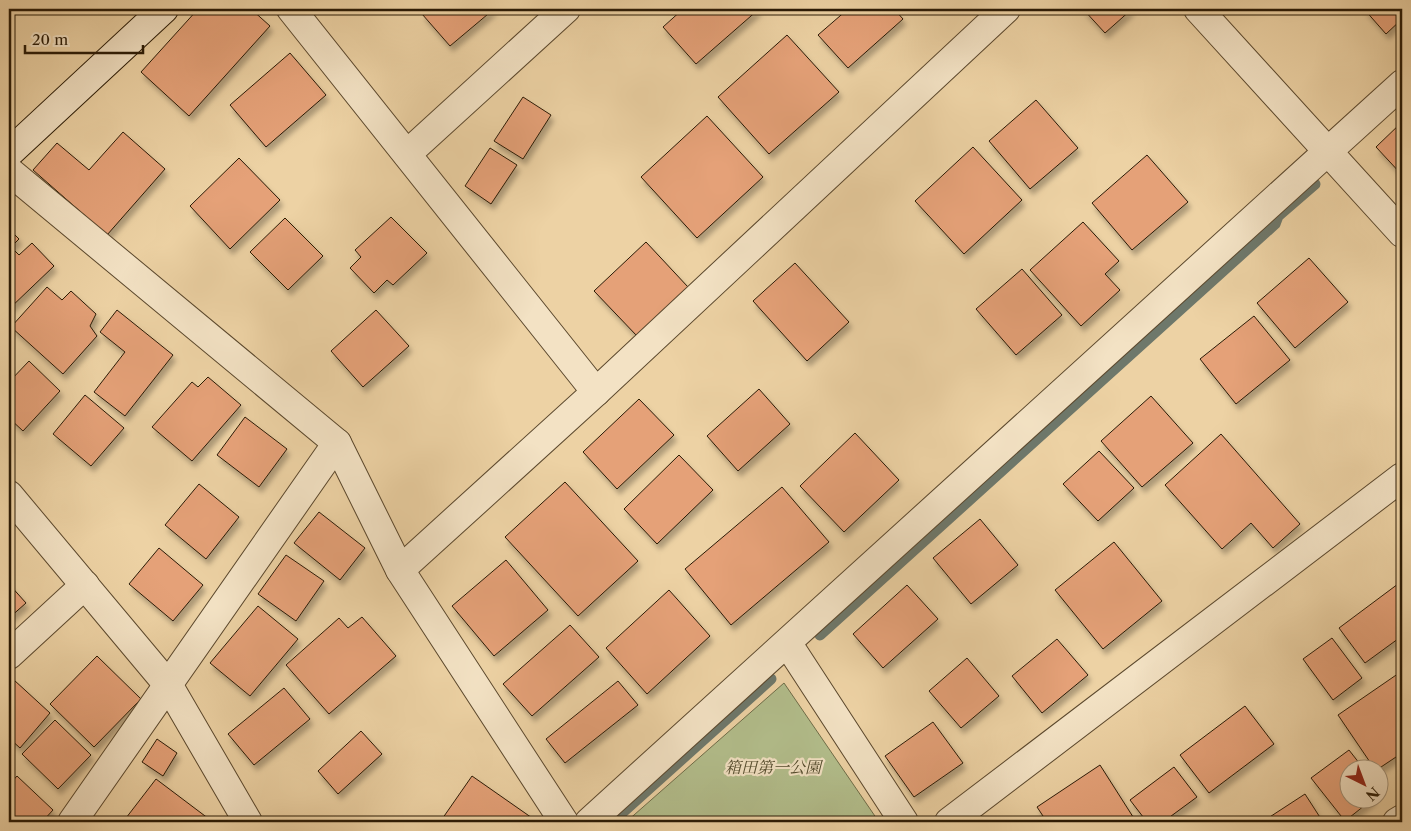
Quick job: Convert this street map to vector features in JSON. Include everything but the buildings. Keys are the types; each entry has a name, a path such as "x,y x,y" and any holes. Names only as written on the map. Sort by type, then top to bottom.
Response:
{"street":[{"path":"9,153 164,9"},
{"path":"292,9 596,392"},
{"path":"406,154 566,9"},
{"path":"400,570 596,392 1006,9"},
{"path":"1198,9 1402,233"},
{"path":"589,822 788,644 1402,84"},
{"path":"9,171 337,444 400,570 564,822"},
{"path":"72,822 337,444"},
{"path":"949,822 1402,477"},
{"path":"9,495 169,686 248,822"},
{"path":"9,656 85,585"},
{"path":"788,644 904,822"},
{"path":"1397,822 1402,819"}],"green space":[{"name":"箱田第一公園","path":"784,683 879,822 626,822"}],"waterway":[{"path":"820,635 1275,224 1278,216 1315,184"},
{"path":"612,822 771,679"}]}
